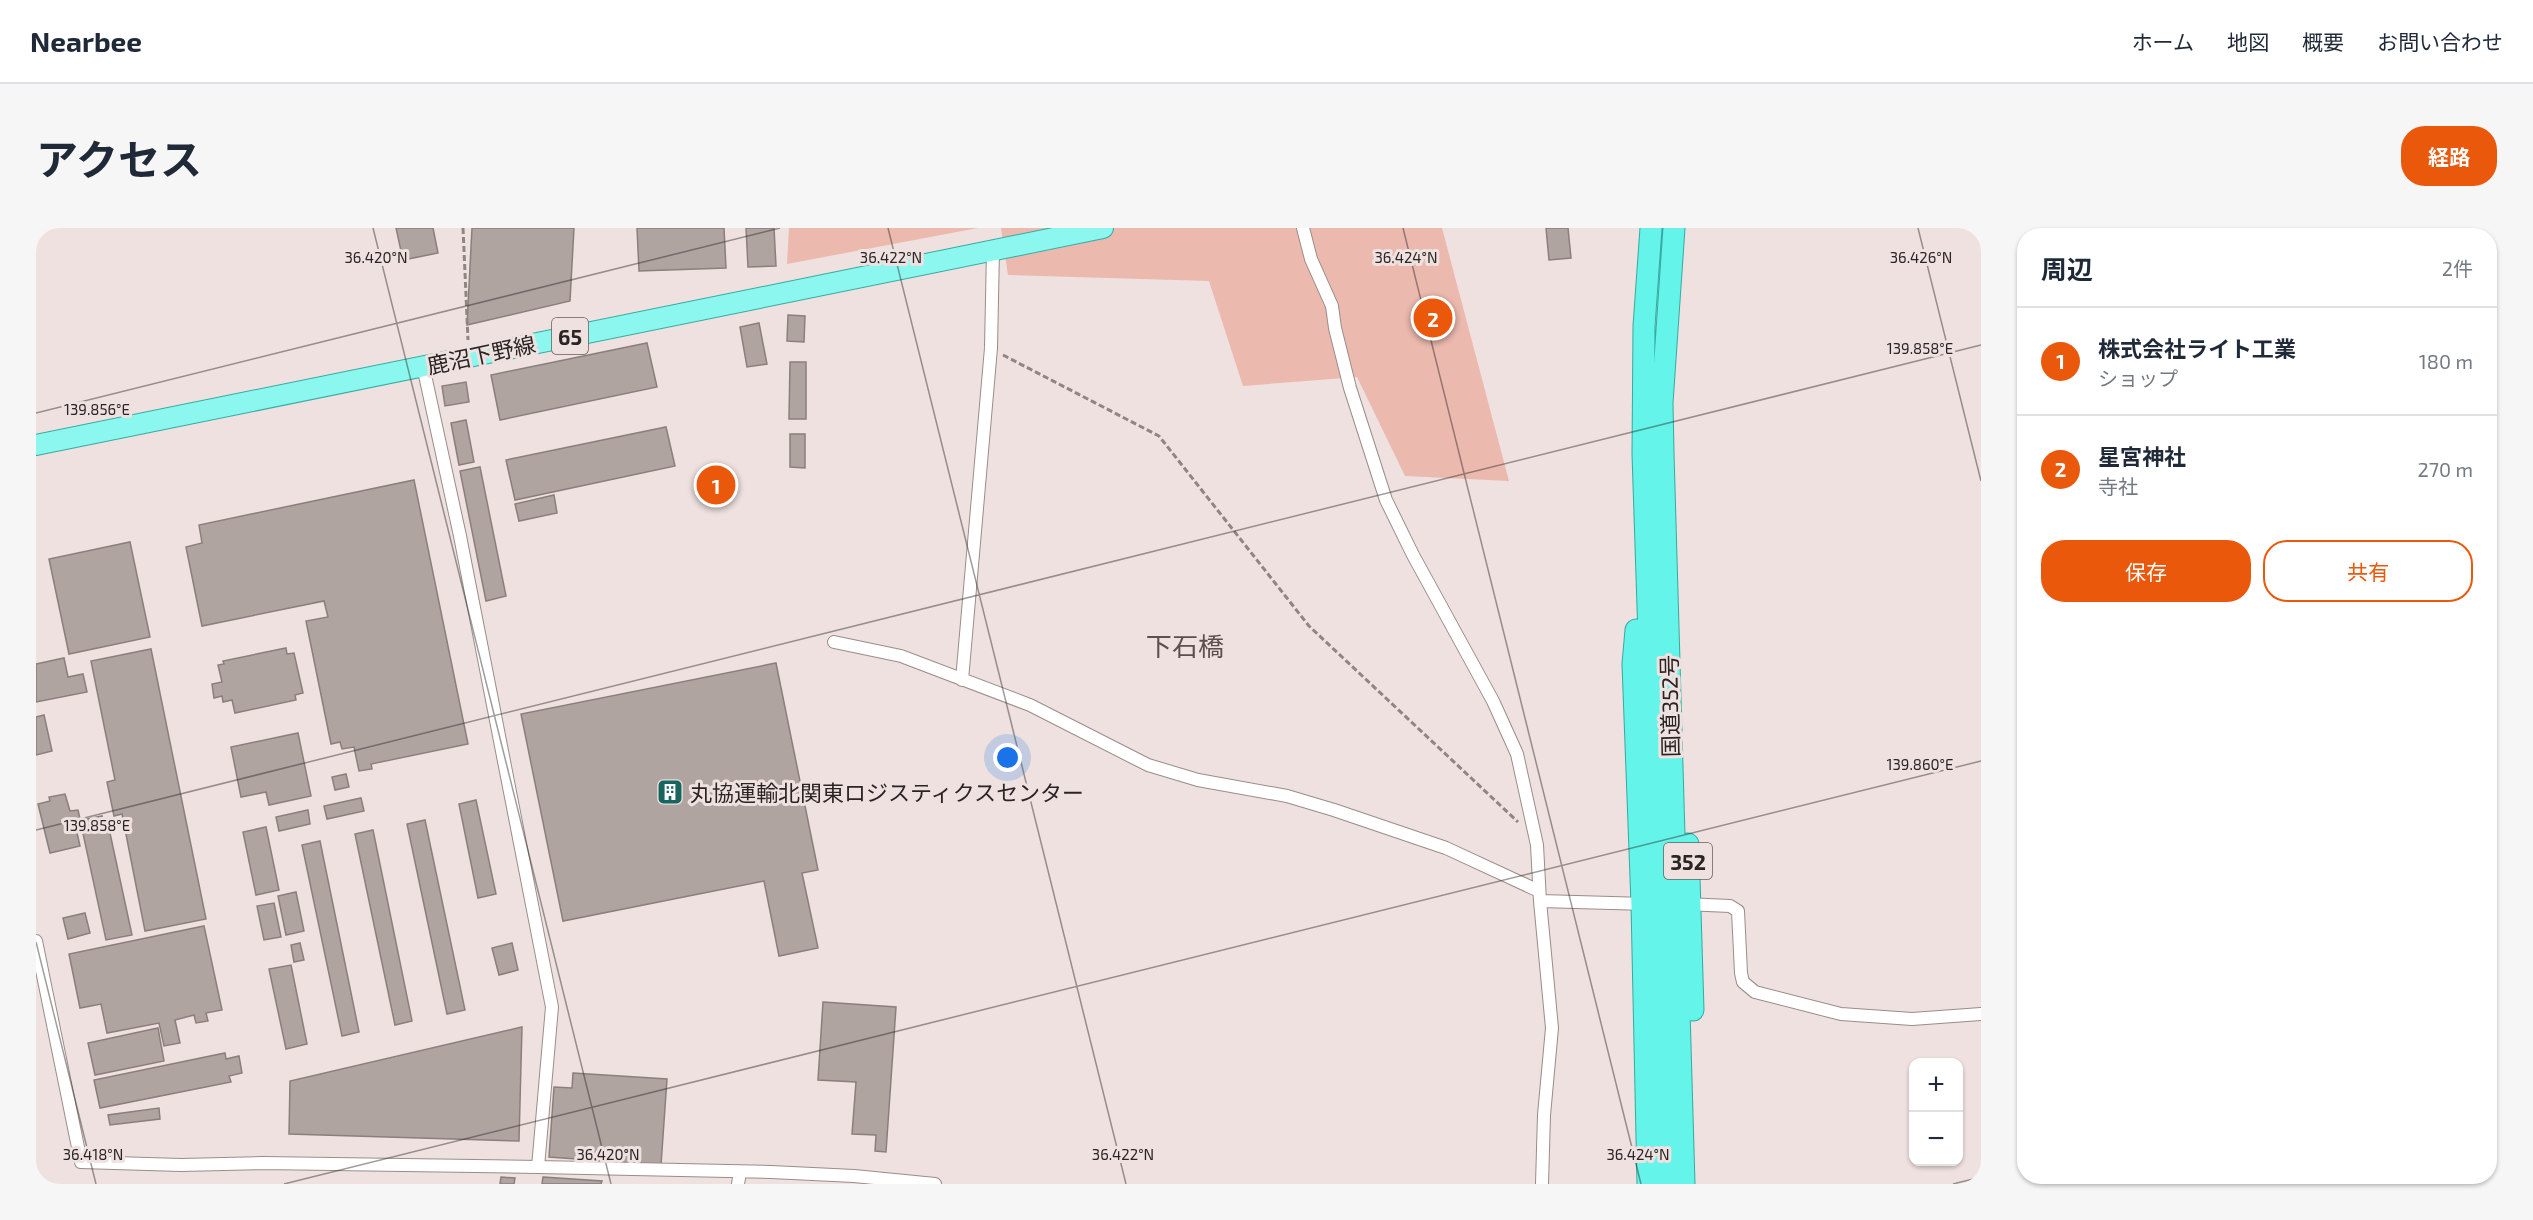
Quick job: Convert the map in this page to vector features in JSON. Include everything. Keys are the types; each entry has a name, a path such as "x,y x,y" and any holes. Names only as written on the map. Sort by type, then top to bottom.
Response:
{"highway":[{"name":"352","path":"1648,1184 1680,676 1655,539 1653,454 1644,326 1651,228"},
{"name":"352","path":"1653,454 1662,403 1674,228"},
{"name":"352","path":"1655,539 1633,664 1667,904 1698,1184"},
{"name":"352","path":"1667,904 1674,1110 1684,1184"},
{"name":"352","path":"1667,1184 1674,1110"}],"main road":[{"name":"鹿沼下野線","path":"36,445 1104,228"}],"street":[{"path":"1303,228 1311,259 1332,306 1350,388 1386,500 1503,722 1517,754 1535,838 1552,1028 1544,1115 1542,1184"},
{"path":"962,680 991,348 993,250"},
{"path":"423,366 460,536 552,1007 538,1167"},
{"path":"834,642 901,656 1030,705 1148,765 1198,780 1287,796 1446,848 1540,896 1730,906 1738,910 1743,982 1755,992 1841,1014 1912,1019 1981,1014"},
{"path":"36,940 81,1162 181,1165 262,1163 538,1167 739,1178 854,1176 935,1184"}],"path":[{"path":"464,228 468,356"},
{"path":"991,348 1159,436 1309,626 1535,838"}],"shaded area":[{"path":"789,228 978,228 787,264"},
{"path":"1001,228 1442,228 1509,481 1405,476 1357,377 1243,386 1209,281 1008,275"}],"building":[{"path":"396,228 433,228 438,253 403,260"},
{"path":"472,228 574,228 570,301 467,325"},
{"path":"637,228 724,228 726,268 639,271"},
{"path":"746,228 774,228 776,266 748,267"},
{"path":"1546,228 1568,228 1571,258 1549,260"},
{"path":"788,315 805,316 804,342 787,341"},
{"path":"759,323 767,364 747,367 740,327"},
{"path":"647,343 657,387 500,420 491,375"},
{"path":"790,362 806,362 806,419 789,419"},
{"path":"466,382 469,402 445,406 442,386"},
{"path":"466,420 474,462 459,465 451,423"},
{"path":"666,427 675,466 515,500 506,460"},
{"path":"790,434 805,434 805,468 790,467"},
{"path":"480,467 506,596 486,601 460,471"},
{"path":"414,480 468,744 371,764 372,769 359,771 354,747 342,749 340,742 331,744 306,621 328,617 324,601 202,626 186,547 202,543 199,525"},
{"path":"554,495 557,513 519,521 515,504"},
{"path":"130,542 150,637 69,654 49,559"},
{"path":"286,648 287,654 294,653 303,693 295,695 296,700 235,713 232,700 223,702 222,696 214,698 212,684 222,682 218,665 224,664 223,661"},
{"path":"151,649 206,919 145,931 122,814 114,816 107,782 115,780 91,661"},
{"path":"64,658 68,677 83,674 87,692 36,702 36,664"},
{"name":"丸協運輸北関東ロジスティクスセンター","path":"776,663 818,870 802,873 818,948 779,956 764,881 563,921 521,714"},
{"path":"44,715 52,751 36,755 36,717"},
{"path":"298,733 311,796 269,805 266,792 241,797 231,747"},
{"path":"346,774 349,787 335,790 332,777"},
{"path":"65,794 70,811 78,810 81,823 75,824 80,846 50,853 38,804 50,801 49,797"},
{"path":"361,798 364,811 327,819 324,806"},
{"path":"476,800 496,894 478,898 459,804"},
{"path":"308,810 310,824 279,831 276,817"},
{"path":"102,816 103,825 108,824 132,935 106,940 82,829 89,828 87,819"},
{"path":"425,820 465,1010 447,1014 407,824"},
{"path":"266,827 279,890 256,895 243,832"},
{"path":"373,830 412,1021 395,1025 355,834"},
{"path":"320,841 359,1032 342,1036 302,845"},
{"path":"296,892 304,931 286,935 278,896"},
{"path":"274,903 281,937 264,940 257,906"},
{"path":"85,913 90,933 68,939 63,918"},
{"path":"204,926 222,1010 206,1013 208,1021 196,1023 194,1015 175,1020 180,1043 164,1046 159,1023 107,1033 101,1004 80,1008 69,954"},
{"path":"300,943 304,960 294,962 291,945"},
{"path":"512,943 518,970 499,975 492,948"},
{"path":"291,965 307,1044 286,1049 269,969"},
{"path":"823,1002 896,1007 886,1152 875,1151 876,1135 852,1134 856,1082 818,1080"},
{"path":"522,1027 519,1141 289,1134 290,1081"},
{"path":"158,1028 164,1061 95,1075 88,1043"},
{"path":"225,1053 226,1059 239,1056 242,1073 229,1076 231,1082 100,1108 94,1080"},
{"path":"573,1073 667,1079 661,1165 549,1157 554,1087 572,1088"},
{"path":"159,1108 160,1119 110,1125 108,1115"},
{"path":"501,1177 515,1178 514,1184 500,1184"},
{"path":"543,1177 602,1181 601,1184 542,1184"}],"place":[{"name":"星宮神社","path":"1433,318"},
{"name":"株式会社ライト工業","path":"716,485"},
{"name":"丸協運輸北関東ロジスティクスセンター","path":"670,792"}],"district":[{"name":"下石橋","path":"1185,645"}]}
